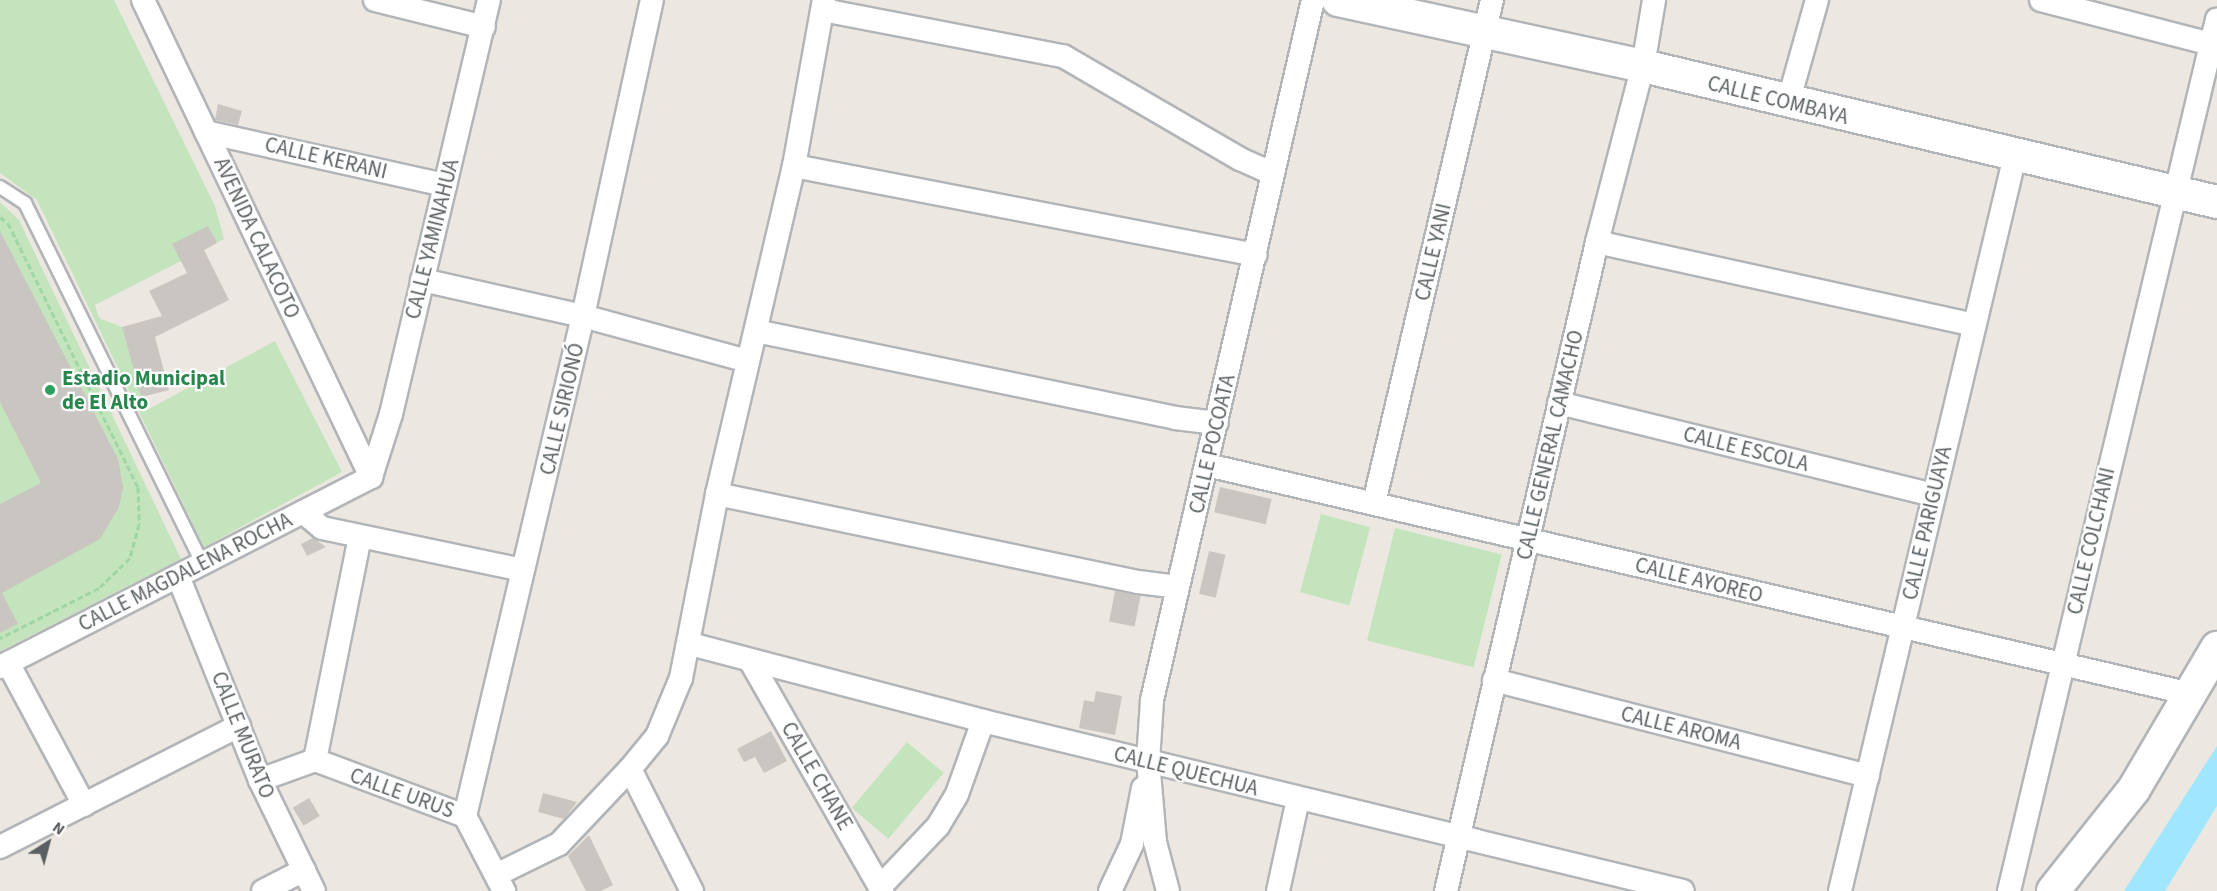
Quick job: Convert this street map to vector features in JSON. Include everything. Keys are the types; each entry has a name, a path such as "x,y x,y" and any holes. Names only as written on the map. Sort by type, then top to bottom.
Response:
{"street":[{"name":"AVENIDA CALACOTO","path":"143,0 371,477"},
{"path":"375,0 484,27"},
{"name":"CALLE YAMINAHUA","path":"371,477 390,414 489,0"},
{"name":"CALLE SIRIONÓ","path":"465,816 584,316 652,0"},
{"name":"CALLE POCOATA","path":"1168,891 1155,843 1148,761 1152,700 1313,0"},
{"name":"CALLE COMBAYA","path":"1338,0 1643,66 1788,103 2217,202"},
{"name":"CALLE YANI","path":"1374,503 1492,0"},
{"name":"CALLE GENERAL CAMACHO","path":"1446,891 1597,242 1643,66 1654,0"},
{"path":"1788,103 1817,0"},
{"path":"2041,0 2211,44"},
{"path":"500,883 559,844 630,769 657,736 681,678 690,644 717,494 794,166 824,5 1063,56 1240,159 1272,173"},
{"name":"CALLE COLCHANI","path":"2009,891 2174,191 2217,19"},
{"name":"CALLE KERANI","path":"206,132 445,185"},
{"name":"CALLE PARIGUAYA","path":"1840,891 2015,156"},
{"path":"794,166 1255,255"},
{"path":"1597,242 1973,325"},
{"path":"422,280 584,316 747,361"},
{"path":"756,331 1175,418 1217,423"},
{"name":"CALLE ESCOLA","path":"1559,403 1934,495"},
{"name":"CALLE AYOREO","path":"1207,465 2062,667 2191,694"},
{"name":"CALLE MAGDALENA ROCHA","path":"4,665 371,477"},
{"path":"717,494 1138,582 1178,587"},
{"path":"303,512 322,528 524,570"},
{"path":"260,780 315,760 360,537"},
{"name":"CALLE MURATO","path":"178,576 260,780 314,891"},
{"name":"CALLE QUECHUA","path":"690,644 751,662 983,721 1459,839 1614,883 1683,891"},
{"path":"2053,891 2134,789 2217,648"},
{"name":"CALLE CHANE","path":"751,662 881,889"},
{"path":"4,665 84,805"},
{"name":"CALLE AROMA","path":"1494,680 1868,776"},
{"path":"881,889 938,826 957,794 983,721"},
{"path":"0,847 239,726"},
{"name":"CALLE URUS","path":"315,760 465,816 500,883"},
{"path":"1110,891 1132,844 1148,761"},
{"path":"630,769 692,891"},
{"path":"1278,891 1298,799"},
{"path":"263,891 304,870"}],"lane":[{"path":"0,187 25,203 202,563"}],"path":[{"path":"0,217 8,224 138,487 139,524 130,558 99,588 0,638"}],"green space":[{"path":"0,0 114,0 215,206 224,239 95,305 99,318 122,327 145,411 275,341 342,472 204,547 37,200 0,173"},
{"name":"Estadio Municipal de El Alto","path":"0,202 19,220 181,559 0,651"},
{"path":"1321,514 1370,527 1349,605 1300,592"},
{"path":"1395,528 1502,555 1474,667 1367,641"},
{"path":"907,742 944,773 888,839 852,808"}],"water":[{"path":"2217,746 2217,806 2165,891 2124,891"}],"building":[{"path":"218,104 242,111 238,125 215,120"},
{"path":"208,226 217,243 204,250 229,300 155,337 169,390 141,397 122,327 162,316 149,291 187,273 172,244"},
{"path":"0,231 118,459 123,487 119,507 100,539 2,593 18,624 0,633 0,504 41,483 0,402"},
{"path":"1220,487 1272,499 1266,524 1214,512"},
{"path":"313,538 326,547 307,556 301,544"},
{"path":"1209,551 1226,555 1216,598 1199,594"},
{"path":"1115,591 1141,596 1135,626 1109,621"},
{"path":"1096,691 1122,696 1115,735 1079,728 1084,700 1094,702"},
{"path":"771,731 787,761 764,773 755,757 744,762 737,749"},
{"path":"543,793 577,802 564,819 538,812"},
{"path":"309,798 320,816 304,826 293,808"},
{"path":"589,835 613,885 601,891 586,891 568,856"}],"place":[{"name":"Estadio Municipal de El Alto","path":"50,390"}]}
